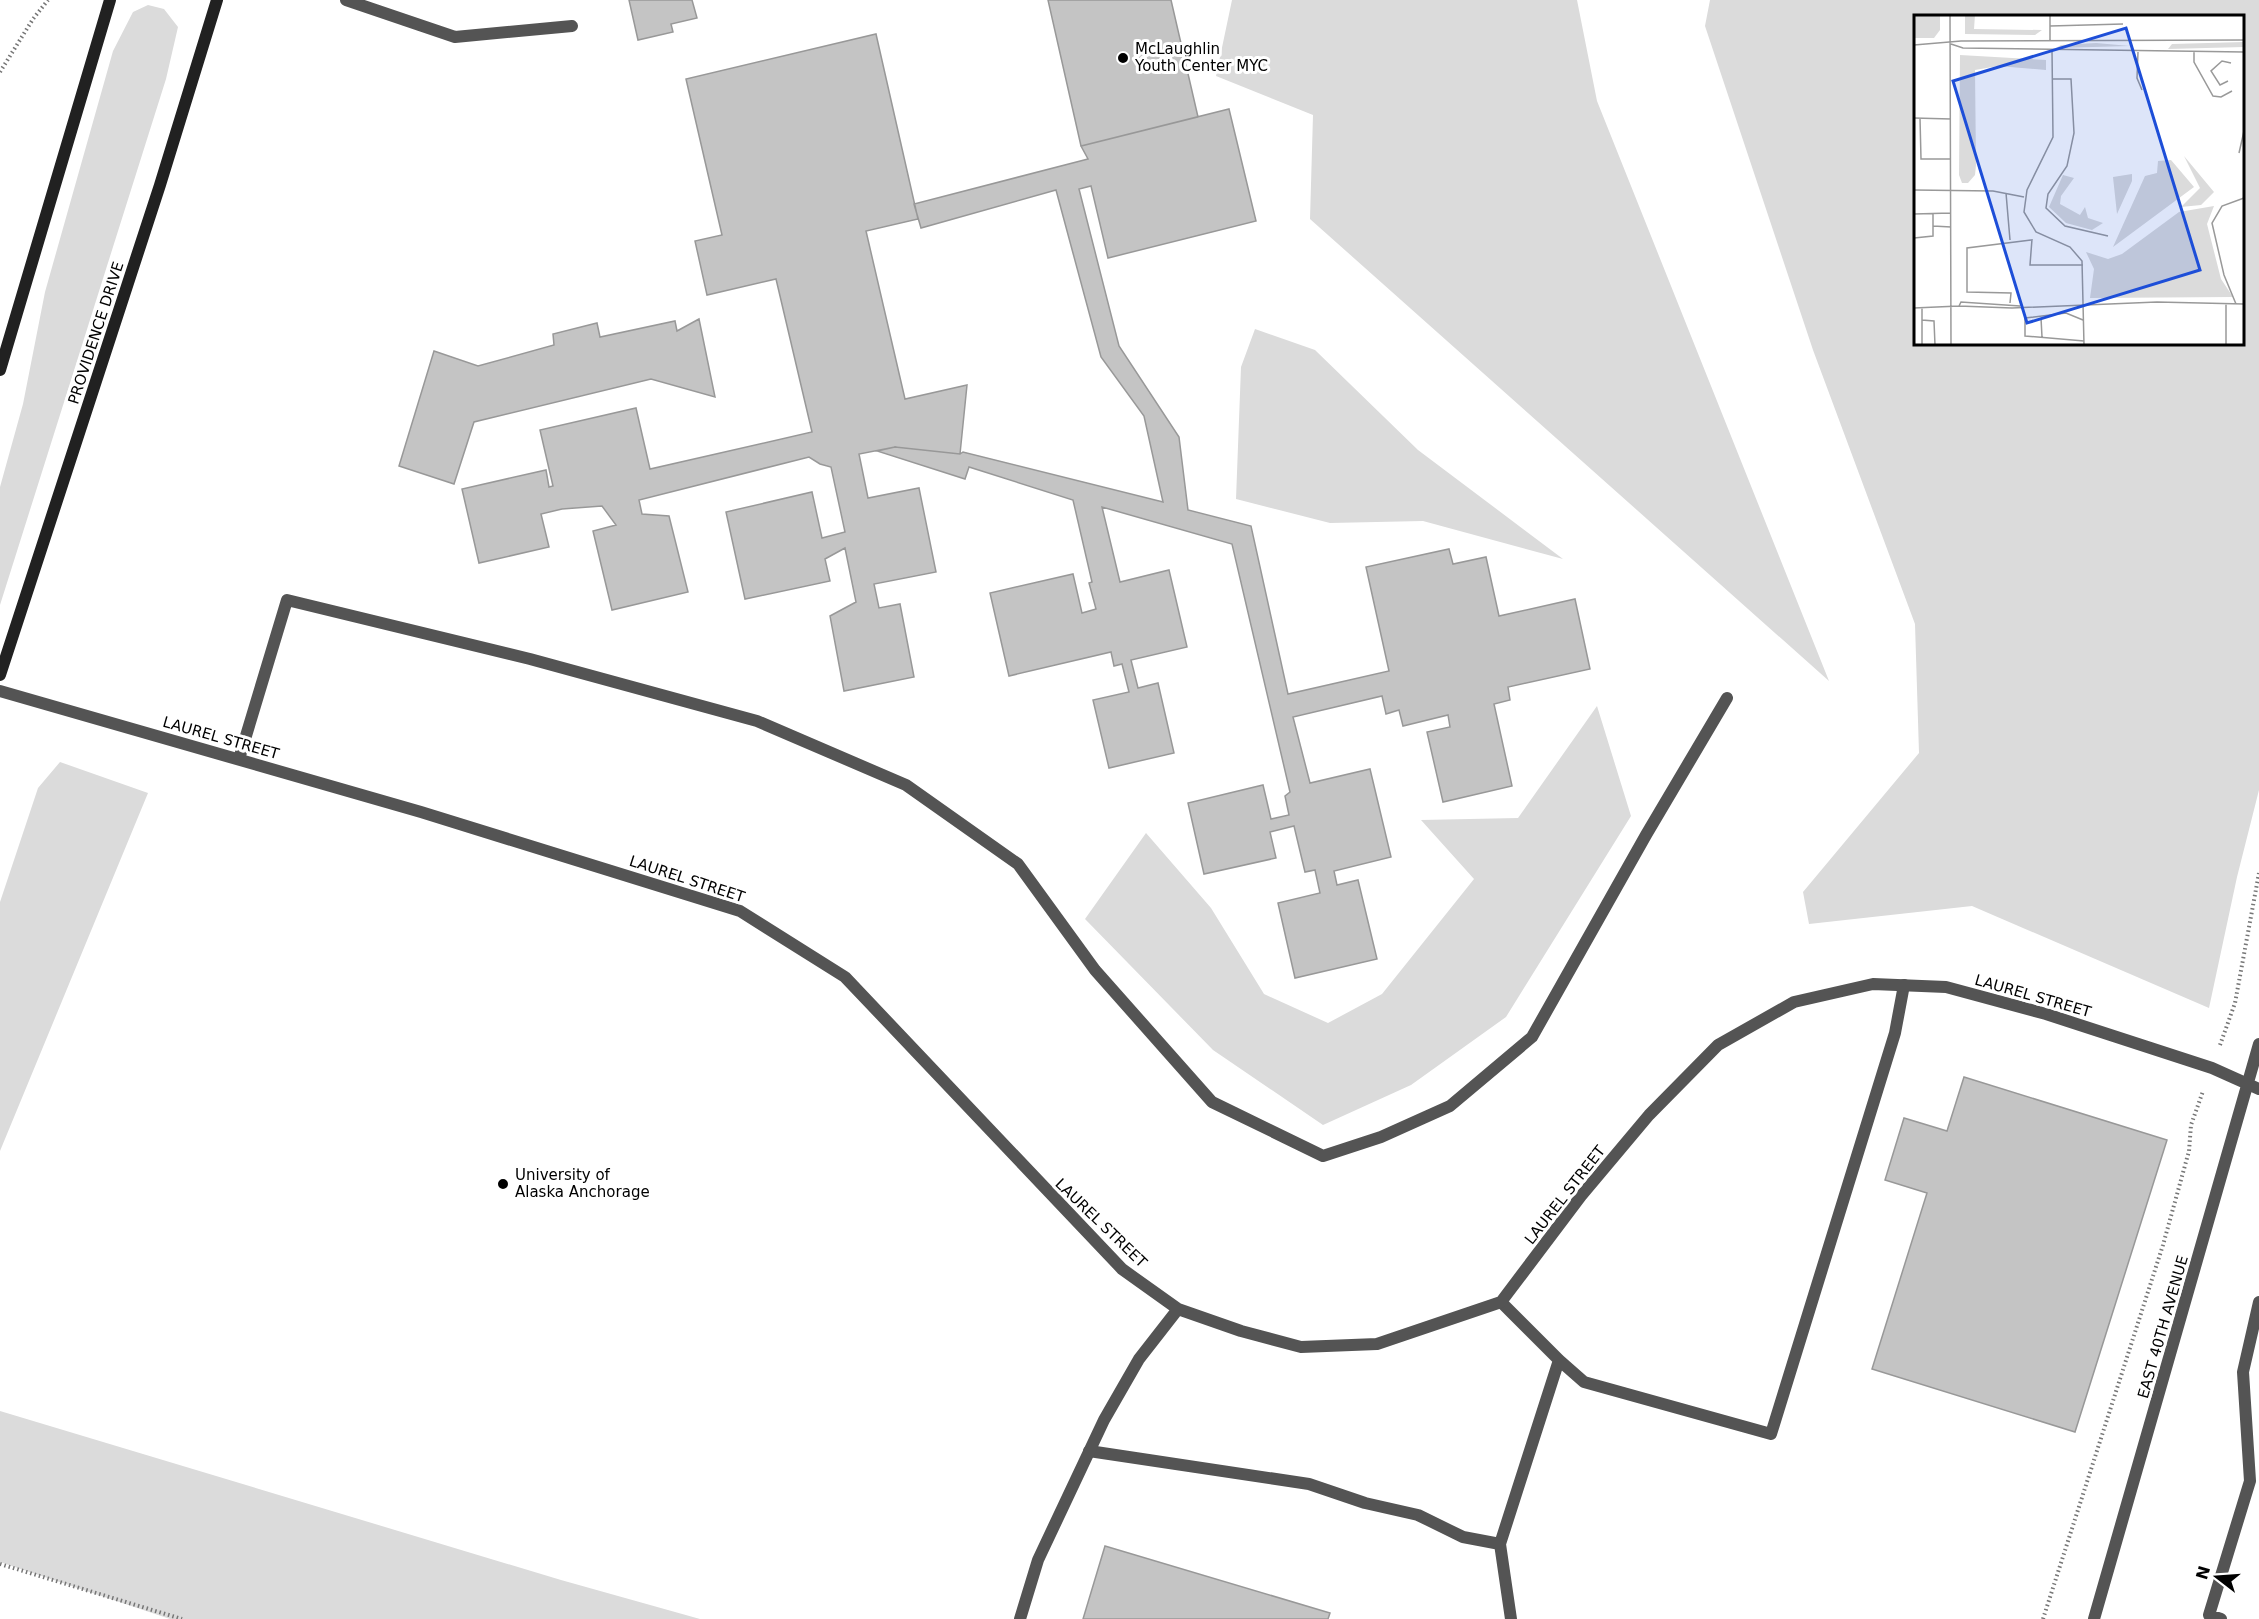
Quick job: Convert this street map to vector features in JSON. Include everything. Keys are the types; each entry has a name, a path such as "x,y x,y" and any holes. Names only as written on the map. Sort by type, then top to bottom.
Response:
{"main road":[{"path":"0,370 110,0"},
{"name":"PROVIDENCE DRIVE","path":"0,675 160,185 217,0"}],"street":[{"path":"346,0 456,37 572,26"},
{"path":"239,759 287,600 530,659 757,721 906,784 1018,864 1095,970 1212,1102 1323,1156 1381,1137 1450,1106 1532,1037 1646,835 1727,698"},
{"name":"LAUREL STREET","path":"0,691 443,819 740,911 845,977 1122,1269 1178,1309 1241,1331 1301,1347 1377,1344 1502,1302 1581,1197 1641,1124 1718,1045 1794,1002 1873,984 1946,987 2046,1014 2212,1068 2253,1087"},
{"path":"1502,1302 1584,1382 1771,1434 1895,1033 1904,985"},
{"name":"EAST 40TH AVENUE","path":"2094,1619 2253,1087 2259,1044"},
{"path":"2221,1619 2209,1616 2255,1482 2243,1372 2259,1302"},
{"path":"1020,1619 1038,1560 1104,1420 1139,1359 1178,1309"},
{"path":"1511,1619 1500,1544 1559,1360"},
{"path":"1089,1451 1309,1484 1365,1503 1418,1515 1463,1537 1500,1544"}],"path":[{"path":"0,72 33,19 48,0"},
{"path":"2043,1619 2163,1245 2189,1151 2191,1125 2235,1003 2259,873"},
{"path":"0,1564 182,1619"}],"shaded area":[{"path":"1232,0 1577,0 1597,101 1829,681 1310,219 1313,115 1216,76"},
{"path":"1710,0 2259,0 2259,790 2237,877 2209,1008 1972,906 1809,924 1803,892 1919,753 1915,624 1813,350 1705,26"},
{"path":"148,5 164,9 178,27 166,79 0,605 0,487 23,404 45,292 113,51 133,12"},
{"path":"1255,329 1315,350 1418,450 1563,559 1423,521 1330,523 1236,499 1241,367"},
{"path":"1597,706 1631,816 1506,1017 1411,1085 1323,1125 1213,1050 1085,919 1146,833 1211,908 1264,994 1328,1023 1382,994 1474,879 1421,820 1518,818"},
{"path":"60,762 148,793 0,1151 0,902 38,788"},
{"path":"0,1411 561,1580 700,1619 170,1619 0,1562"}],"building":[{"path":"629,0 692,0 697,18 671,24 673,32 638,40"},
{"name":"McLaughlin Youth Center MYC","path":"1048,0 1171,0 1198,117 1081,146"},
{"path":"876,34 918,219 866,231 905,399 967,385 960,454 895,447 859,454 868,498 919,488 936,572 874,584 879,608 900,604 914,677 844,691 830,616 856,602 845,548 825,559 830,581 745,599 726,512 812,492 822,538 845,532 831,467 820,464 809,457 639,500 642,514 669,516 688,592 612,610 593,531 616,525 602,506 562,509 541,514 549,547 479,563 462,489 546,470 549,487 553,486 540,430 636,408 650,469 812,432 776,279 707,295 695,241 722,235 686,79"},
{"path":"1229,109 1256,221 1108,258 1091,186 1079,189 1119,346 1179,437 1188,510 1251,526 1288,694 1389,671 1366,567 1449,549 1453,564 1486,557 1499,616 1575,599 1590,669 1508,687 1510,700 1494,704 1512,786 1443,802 1427,732 1450,727 1448,715 1403,726 1399,710 1386,714 1382,696 1293,717 1310,783 1370,769 1391,857 1334,871 1337,885 1358,880 1377,959 1295,978 1278,903 1320,893 1315,870 1305,872 1294,826 1270,832 1276,858 1204,874 1188,803 1263,785 1271,819 1289,815 1285,796 1290,792 1232,544 1102,507 1120,582 1169,570 1187,647 1131,660 1138,688 1158,683 1174,753 1109,768 1093,700 1129,692 1122,664 1114,666 1111,652 1009,676 990,593 1073,574 1082,613 1096,609 1073,500 969,467 965,479 877,451 895,447 960,454 963,452 1163,502 1144,416 1101,357 1056,190 921,228 914,204 1088,159 1081,146"},
{"path":"699,319 715,397 651,379 474,422 454,484 399,466 434,351 478,366 554,345 553,334 597,323 600,337 675,321 677,331"},
{"path":"1964,1077 2167,1140 2075,1432 1872,1369 1927,1193 1885,1180 1904,1118 1947,1131"},
{"path":"1105,1546 1330,1613 1328,1619 1083,1619"}],"place":[{"name":"McLaughlin Youth Center MYC","path":"1123,58"},
{"name":"University of Alaska Anchorage","path":"503,1184"}]}
